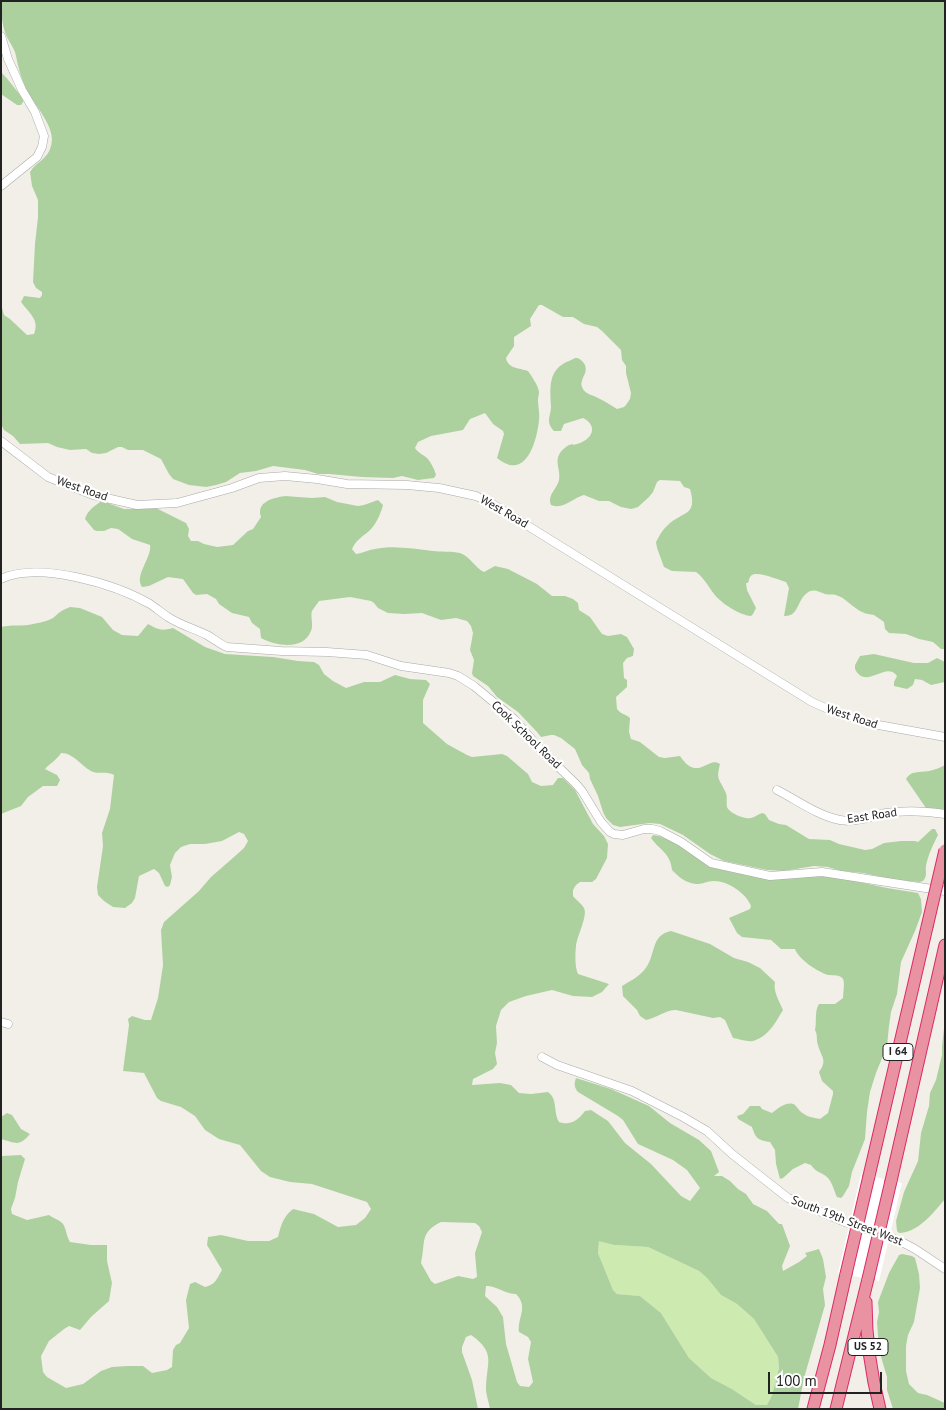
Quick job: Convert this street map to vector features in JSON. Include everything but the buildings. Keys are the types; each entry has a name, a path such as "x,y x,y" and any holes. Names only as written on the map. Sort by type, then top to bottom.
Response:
{"highway":[{"name":"I 64","path":"813,1409 945,850"},
{"name":"I 64","path":"836,1409 945,945"},
{"name":"US 52","path":"867,1281 866,1305 869,1352 871,1371 880,1409"}],"street":[{"path":"1,36 8,59 44,136 42,147 37,157 1,186"},
{"name":"West Road","path":"2,441 48,477 93,495 137,505 177,503 232,488 259,478 285,476 347,484 407,485 460,491 476,496 491,503 711,638 800,696 824,708 873,724 945,737"},
{"name":"Cook School Road","path":"1,579 8,575 37,572 81,578 102,584 137,597 177,622 227,646 281,651 367,655 401,666 449,673 474,686 514,719 541,750 576,784 606,829 614,834 628,835 644,829 652,829 681,842 711,863 770,876 822,872 945,891"},
{"name":"East Road","path":"777,790 817,812 843,821 901,812 921,811 945,814"},
{"name":"South 19th Street West","path":"542,1057 557,1065 632,1091 683,1117 707,1131 732,1154 788,1198 845,1222 900,1241 915,1248 945,1269"}],"green space":[{"path":"1,1 945,1 945,649 941,649 933,642 906,634 889,633 885,629 884,622 874,615 859,610 840,596 814,591 809,592 804,596 793,614 784,616 789,588 786,582 759,574 752,575 748,583 746,583 747,590 756,608 751,616 746,615 721,601 696,572 672,571 664,567 656,542 666,527 687,512 692,504 690,489 684,487 680,481 660,480 649,497 638,507 631,509 584,495 564,505 551,505 550,498 559,480 558,456 569,445 582,442 592,433 591,425 583,418 564,424 561,431 554,431 551,428 549,422 551,386 557,369 574,358 580,359 586,369 582,381 583,390 617,409 626,405 631,393 621,350 602,331 597,327 584,324 573,317 563,317 542,305 539,305 530,319 531,326 514,337 514,346 506,358 507,362 515,368 528,371 539,392 539,417 536,438 528,456 523,462 516,465 507,464 497,458 504,434 485,413 470,419 463,430 431,436 418,442 415,448 428,459 436,475 434,478 418,480 402,476 393,478 318,474 305,470 273,466 240,473 226,482 206,487 189,485 173,479 161,459 143,450 128,450 118,447 99,454 92,453 86,449 70,450 48,443 20,444 4,430 1,424 1,304 4,315 27,335 34,334 35,321 21,302 24,296 40,298 42,295 42,292 36,288 33,282 38,200 32,186 30,172 47,154 52,139 48,124 26,89 15,53 7,38 2,18"},
{"path":"1,72 23,99 21,105 17,105 1,94"},
{"path":"285,496 325,497 337,502 358,506 378,500 383,505 380,515 372,528 359,539 352,549 356,554 372,549 389,547 460,553 484,572 495,566 508,569 537,584 552,596 565,596 573,599 578,603 579,610 590,617 602,634 608,636 621,634 627,637 634,649 633,656 627,658 623,663 627,687 616,697 617,709 630,718 629,732 631,739 640,742 659,757 680,756 686,764 692,767 702,767 716,762 720,764 719,779 726,793 727,807 731,812 745,818 752,818 762,813 765,814 769,820 786,825 809,839 830,840 865,850 884,843 918,842 932,829 935,829 938,835 928,858 925,879 920,882 896,880 814,866 784,871 767,870 724,861 710,854 683,835 660,824 650,823 620,827 613,825 603,812 589,773 582,765 575,749 554,735 541,737 518,712 497,697 488,686 473,676 474,660 470,650 473,633 467,621 456,618 441,620 422,613 388,613 378,608 371,601 350,597 319,601 312,611 312,626 307,637 302,642 296,644 281,645 261,638 260,629 252,623 249,617 232,613 207,594 196,595 193,593 183,579 168,577 149,586 142,587 140,577 150,545 132,539 118,529 94,530 85,519 88,513 102,501 124,509 156,508 186,523 189,529 188,536 191,541 198,541 217,547 233,545 248,531 253,529 261,517 260,512 263,504 275,498"},
{"path":"70,607 80,608 102,617 113,630 122,635 138,636 148,624 160,629 173,628 205,647 225,654 314,662 319,665 324,674 346,688 364,682 380,682 395,675 410,679 426,680 430,684 423,700 423,723 447,744 472,757 502,754 528,774 532,782 541,786 553,785 558,778 563,778 575,790 593,824 604,836 608,844 607,858 596,879 592,882 580,882 573,890 573,896 583,906 585,912 576,946 576,968 578,974 609,984 602,992 592,997 573,996 552,990 509,1002 501,1010 496,1026 497,1043 495,1053 497,1064 493,1069 473,1079 472,1085 500,1083 511,1085 519,1093 548,1092 553,1098 559,1122 563,1123 574,1121 585,1111 591,1110 608,1121 625,1143 651,1164 681,1196 690,1201 700,1188 687,1170 673,1160 638,1144 623,1120 578,1092 575,1085 576,1078 611,1089 649,1106 670,1123 699,1140 711,1151 719,1172 714,1176 722,1176 730,1181 746,1194 753,1204 767,1211 779,1224 782,1224 790,1246 782,1266 783,1271 807,1256 805,1253 819,1249 826,1277 823,1289 825,1305 804,1378 798,1409 490,1409 486,1394 487,1353 479,1341 471,1335 466,1337 462,1352 472,1380 478,1409 1,1409 1,1156 21,1155 25,1159 11,1209 12,1214 27,1220 49,1215 63,1223 70,1242 107,1245 107,1261 112,1283 109,1301 80,1330 69,1326 49,1341 41,1356 43,1372 47,1377 66,1388 83,1384 101,1371 112,1367 143,1366 152,1373 172,1367 173,1350 180,1343 189,1328 186,1300 190,1284 195,1282 205,1287 209,1286 215,1281 222,1270 207,1245 208,1237 221,1235 248,1241 269,1241 278,1237 283,1222 293,1209 314,1214 338,1227 356,1225 365,1218 371,1209 367,1202 312,1184 290,1182 270,1177 261,1171 240,1145 219,1139 205,1130 195,1116 181,1107 157,1098 144,1073 123,1071 129,1025 128,1019 132,1016 151,1020 158,998 163,965 161,930 164,922 244,848 248,841 244,834 239,832 222,841 190,844 181,847 175,853 170,865 172,877 168,887 165,886 159,873 154,869 139,876 135,898 132,903 125,908 113,907 98,895 97,887 103,846 102,833 110,809 114,775 93,772 70,755 61,753 45,769 57,775 60,780 57,786 43,786 28,797 21,806 1,814 1,627 43,622","holes":["441,1222 475,1223 479,1226 482,1232 475,1253 477,1277 473,1279 458,1276 435,1284 431,1281 421,1263 424,1244 429,1230","599,1241 614,1245 648,1247 699,1271 721,1295 737,1304 754,1319 778,1357 779,1368 772,1395 767,1405 756,1405 711,1378 689,1358 661,1313 640,1296 617,1294 613,1290 598,1253","486,1286 494,1287 516,1294 522,1303 519,1332 528,1337 531,1342 528,1359 533,1382 529,1387 520,1386 517,1382 506,1344 503,1317 497,1307 485,1296"]},
{"path":"874,654 914,663 928,663 937,658 945,662 945,682 931,685 922,680 915,679 913,685 907,689 894,686 897,676 892,672 887,671 870,677 860,675 855,669 855,665 860,656"},
{"path":"945,765 945,812 926,808 906,779 910,774 931,771"},
{"path":"653,835 676,843 704,862 731,872 773,880 804,875 831,876 918,893 921,899 922,912 901,962 897,994 891,1012 887,1046 870,1092 865,1139 852,1172 849,1186 841,1198 837,1197 828,1178 815,1170 811,1165 805,1163 780,1179 775,1150 770,1142 758,1138 752,1127 738,1119 737,1116 743,1114 750,1106 760,1106 762,1109 772,1113 789,1103 795,1105 807,1116 820,1119 828,1113 833,1091 822,1081 819,1072 822,1068 823,1058 817,1043 815,1030 816,1014 819,1004 835,1004 843,998 844,985 842,977 828,975 819,971 804,961 795,949 781,949 771,940 742,937 737,933 729,918 750,909 749,901 741,892 725,883 711,881 698,884 683,880 672,870 667,855 651,838"},
{"path":"671,931 710,944 734,958 748,962 760,968 775,982 778,1000 783,1010 763,1036 753,1041 733,1038 725,1020 720,1017 713,1018 676,1010 668,1011 646,1020 640,1016 637,1010 623,996 622,986 643,972 648,964 656,941 664,933"},
{"path":"945,1019 945,1199 919,1226 913,1230 899,1233 896,1221 904,1192 918,1161 921,1133 929,1106 930,1093 936,1080 942,1055"},
{"path":"7,1113 12,1115 21,1129 30,1134 23,1141 14,1143 1,1139 1,1117"},
{"path":"599,1240 614,1245 648,1247 699,1271 721,1295 737,1304 754,1319 778,1357 779,1368 772,1395 767,1405 756,1405 711,1378 689,1358 661,1313 640,1296 617,1294 613,1290 598,1253"},
{"path":"902,1254 915,1258 920,1288 914,1322 908,1335 906,1346 906,1371 909,1384 918,1393 945,1403 945,1409 893,1409 887,1390 887,1377 879,1350 878,1302 889,1273 899,1255"}],"pier":[{"path":"861,1174 902,1183 879,1281 838,1273"}]}
